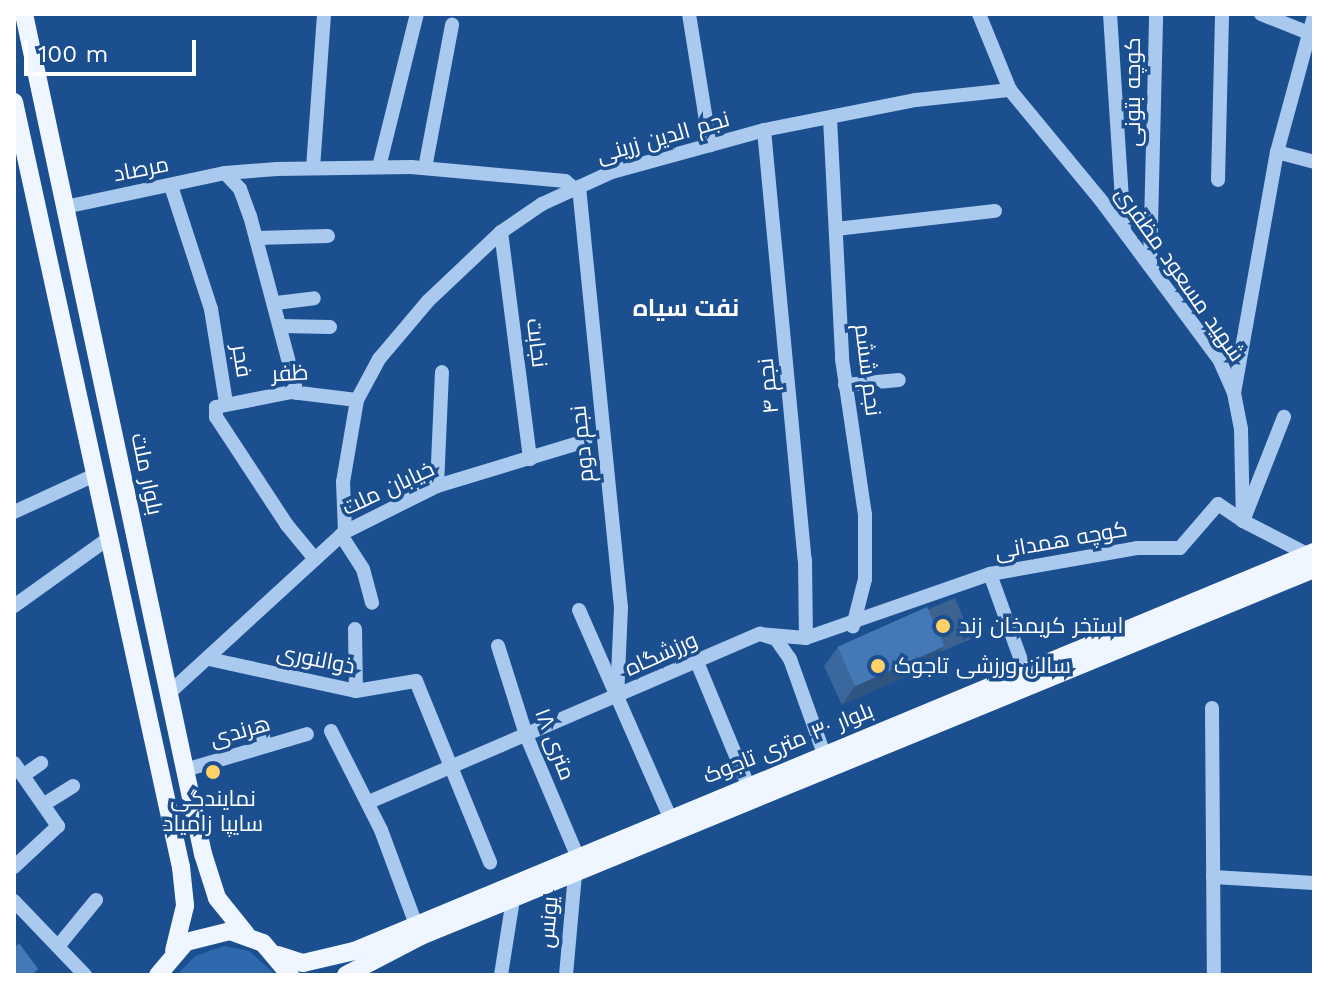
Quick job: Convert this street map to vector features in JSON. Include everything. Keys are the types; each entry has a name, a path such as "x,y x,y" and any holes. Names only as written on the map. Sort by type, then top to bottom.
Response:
{"main road":[{"name":"بلوار ملت","path":"24,14 185,770 217,898 246,934 278,955"},
{"path":"14,102 18,139 183,877 185,906 174,951 158,975"},
{"name":"بلوار ۳۰ متری تاجوک","path":"346,975 421,936 513,899 670,817 1025,671 1312,559"},
{"name":"بلوار ۳۰ متری تاجوک","path":"278,955 303,963 327,960 415,922 576,865 1312,559"},
{"path":"174,951 214,932 246,934"},
{"path":"278,955 290,975"}],"street":[{"path":"313,168 324,14"},
{"path":"379,167 417,14"},
{"path":"689,14 710,145"},
{"name":"شهید مسعود مظفری","path":"979,14 1010,90 1124,231 1219,359 1234,393 1241,429 1243,521"},
{"path":"1110,14 1124,231"},
{"name":"کوچه بتونی","path":"1150,266 1156,14"},
{"path":"1218,180 1222,14"},
{"path":"1261,14 1309,33"},
{"path":"1234,393 1277,152 1314,16"},
{"path":"425,168 452,25"},
{"name":"نجم الدین زرینی","path":"343,533 343,482 357,400 401,330 501,232 577,188 612,172 764,130 916,100 1010,90"},
{"name":"نجم ششم","path":"830,118 845,385 865,515 865,579 853,626"},
{"name":"نجم ۴","path":"764,130 805,560 806,638"},
{"path":"1277,152 1314,162"},
{"name":"مرصاد","path":"65,207 225,173 313,168 425,168 565,181 577,188"},
{"path":"225,173 240,189 276,303 297,393"},
{"name":"فجر","path":"171,186 208,296 226,403 216,407 216,417 287,525 315,559"},
{"name":"نجم دوم","path":"577,188 621,607 617,697"},
{"path":"836,229 995,211"},
{"name":"نجابت","path":"501,232 530,459"},
{"path":"256,238 328,236"},
{"path":"276,303 314,298"},
{"path":"281,326 330,327"},
{"path":"437,486 442,372"},
{"path":"845,385 899,380"},
{"name":"ظفر","path":"226,403 297,393 357,400"},
{"path":"1284,417 1243,521 1312,559"},
{"name":"خیابان ملت","path":"169,693 343,533 437,486 585,441"},
{"path":"14,512 95,475"},
{"name":"کوچه همدانی","path":"760,634 806,638 853,626 990,574 1137,548 1180,548 1218,504 1243,521"},
{"path":"343,533 363,569 372,603"},
{"path":"16,602 109,538"},
{"path":"990,574 1025,671"},
{"path":"579,610 670,817"},
{"path":"355,629 356,691"},
{"path":"760,634 776,639 790,659 824,754"},
{"name":"ورزشگاه","path":"369,802 450,771 760,634"},
{"name":"۱۸ متری","path":"498,646 526,735 576,865"},
{"name":"ذوالنوری","path":"209,659 356,691 416,681 450,771"},
{"path":"697,662 748,785"},
{"path":"1212,708 1214,975"},
{"path":"261,728 265,746"},
{"path":"331,731 369,802 415,922"},
{"name":"هرندی","path":"185,770 307,734"},
{"path":"14,763 46,803 58,826 14,867"},
{"path":"24,775 41,763"},
{"path":"450,771 490,862"},
{"path":"46,803 73,786"},
{"name":"یونس","path":"566,975 576,865"},
{"path":"1213,877 1314,883"},
{"path":"501,975 513,899"},
{"path":"60,944 96,900"},
{"path":"16,908 60,944 85,975"}],"shaded area":[{"name":"استخر کریمخان زند","path":"955,598 972,639 933,655 915,615"},
{"path":"224,946 249,951 276,975 177,975 195,956"}],"building":[{"path":"927,607 944,646 855,686 837,647"},
{"path":"19,943 38,969 32,975 17,975 14,970 14,949"}],"place":[{"name":"استخر کریمخان زند","path":"943,626"},
{"name":"سالن ورزشی تاجوک","path":"878,666"},
{"name":"نمایندگی سایپا زامیاد","path":"213,772"}],"district":[{"name":"نفت سیاه","path":"686,309"}]}
